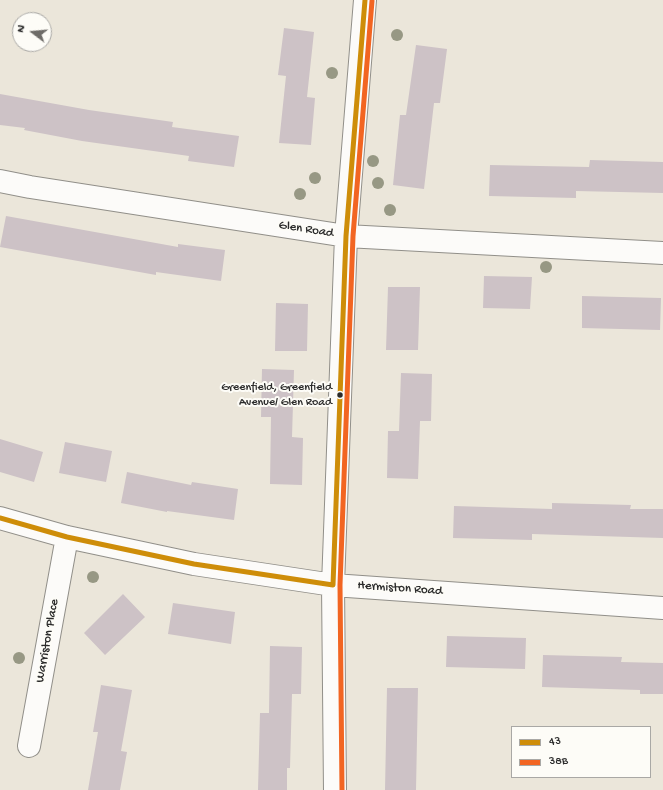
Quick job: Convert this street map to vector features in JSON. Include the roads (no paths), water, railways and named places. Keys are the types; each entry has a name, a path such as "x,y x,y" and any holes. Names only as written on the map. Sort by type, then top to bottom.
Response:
{"street":[{"path":"335,790 333,584 346,236 365,0"},
{"name":"Glen Road","path":"0,180 30,187 346,236 663,253"},
{"name":"Hermiston Road","path":"0,518 67,537 194,564 333,584 663,608"},
{"name":"Warriston Place","path":"29,746 67,537"}],"place":[{"name":"Greenfield, Greenfield Avenue/ Glen Road","path":"340,395"}]}
